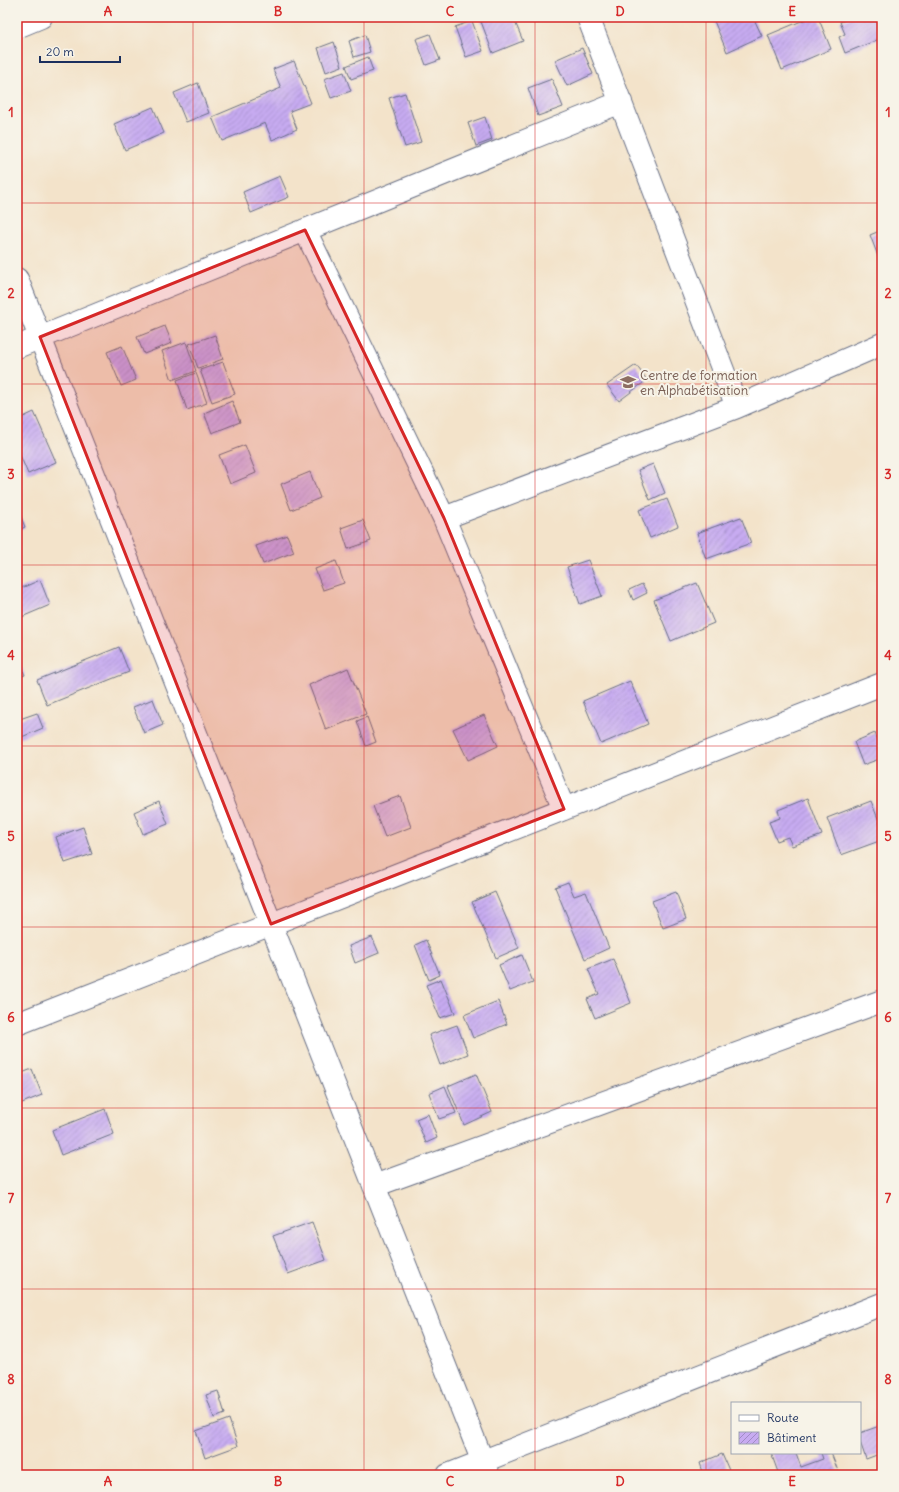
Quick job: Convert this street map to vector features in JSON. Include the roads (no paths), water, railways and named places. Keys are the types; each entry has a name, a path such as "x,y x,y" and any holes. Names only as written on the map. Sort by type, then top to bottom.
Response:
{"street":[{"path":"17,27 41,17"},
{"path":"588,17 737,407"},
{"path":"17,347 621,102"},
{"path":"305,230 444,518 564,809"},
{"path":"17,279 485,1468"},
{"path":"444,518 737,407 882,344"},
{"path":"18,1020 271,924 882,684"},
{"path":"374,1186 882,1001"},
{"path":"448,1475 485,1468 882,1304"}],"place":[{"name":"Centre de formation en Alphabétisation","path":"628,382"}]}
